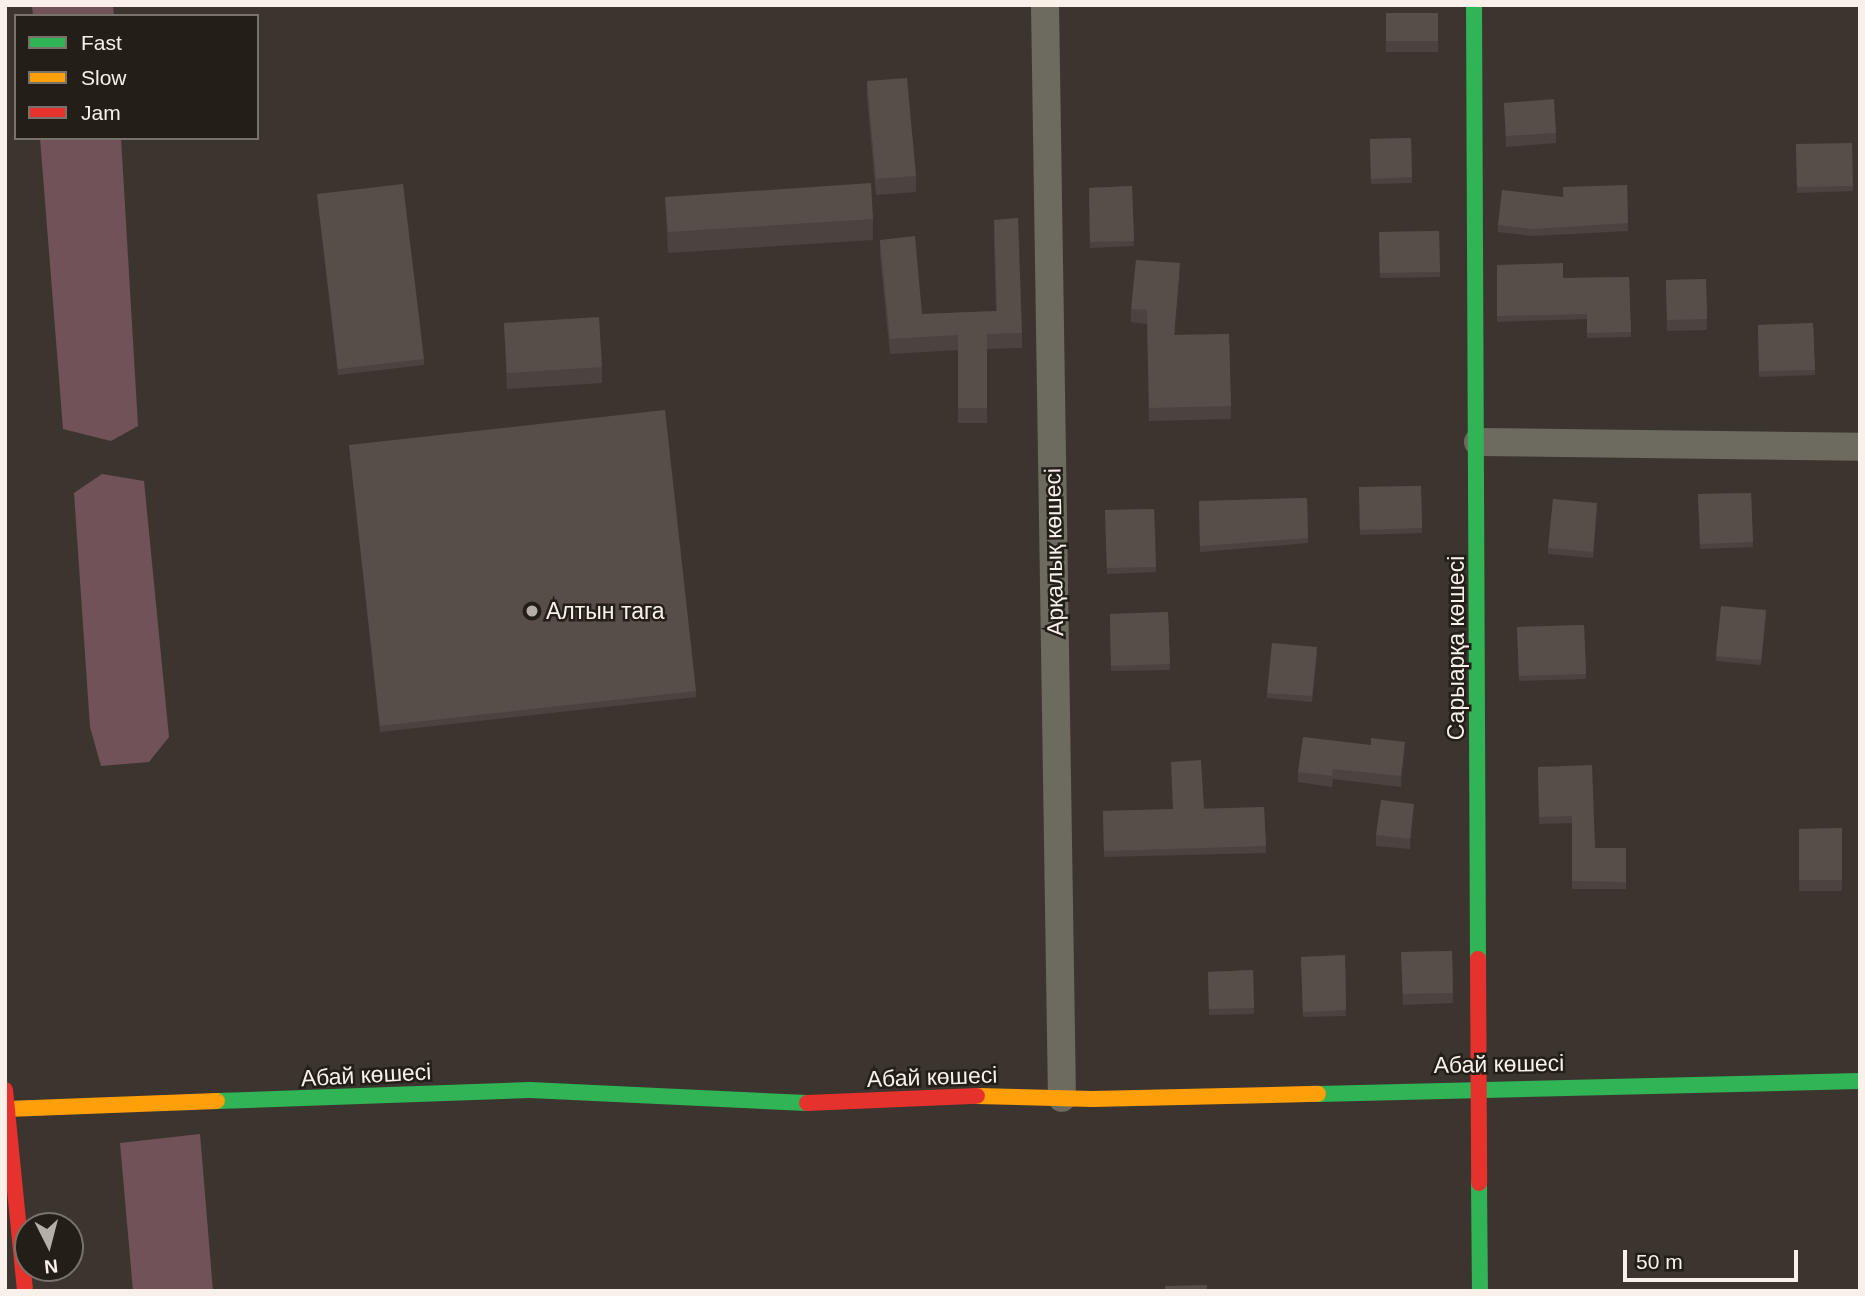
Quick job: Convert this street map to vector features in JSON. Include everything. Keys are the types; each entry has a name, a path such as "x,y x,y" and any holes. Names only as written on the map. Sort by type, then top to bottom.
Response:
{"main road":[{"name":"Сарыарқа көшесі","path":"1474,5 1480,1291"},
{"name":"Абай көшесі","path":"7,1109 530,1090 826,1104 966,1096 1062,1098 1480,1086 1860,1081"},
{"path":"5,1090 24,1291"}],"street":[{"name":"Арқалық көшесі","path":"1045,5 1062,1098"},
{"path":"1478,442 1860,447"}],"shaded area":[{"path":"32,5 113,5 114,14 33,14"},
{"path":"40,140 121,140 138,426 111,441 63,429"},
{"path":"102,474 144,481 169,737 149,762 101,766 90,727 74,493"},
{"path":"200,1134 213,1291 133,1291 120,1143"}],"building":[{"path":"1386,13 1438,13 1438,41 1386,41"},
{"path":"907,78 916,176 876,179 867,81"},
{"path":"1554,99 1556,133 1506,136 1504,103"},
{"path":"1411,138 1412,177 1371,179 1370,139"},
{"path":"1852,143 1853,186 1797,187 1796,144"},
{"path":"871,183 873,219 668,232 665,197"},
{"path":"403,184 424,359 338,369 317,194"},
{"path":"1627,185 1628,223 1532,229 1498,225 1502,190 1563,197 1563,187"},
{"path":"1132,186 1134,241 1090,242 1089,188"},
{"path":"1018,218 1022,333 987,334 987,408 958,408 958,335 890,339 880,240 915,236 922,314 997,311 994,220"},
{"path":"1439,231 1440,272 1380,273 1379,232"},
{"path":"1136,260 1180,263 1174,335 1229,334 1231,406 1149,408 1147,310 1131,309"},
{"path":"1563,263 1563,278 1629,277 1631,332 1587,333 1587,314 1497,316 1497,265"},
{"path":"1706,279 1707,319 1667,320 1666,280"},
{"path":"599,317 602,367 507,373 504,323"},
{"path":"1813,323 1815,370 1759,371 1758,325"},
{"path":"665,410 696,691 380,726 349,445"},
{"path":"1421,486 1422,528 1360,530 1359,487"},
{"path":"1751,493 1753,542 1700,544 1698,494"},
{"path":"1307,498 1308,538 1200,546 1199,501"},
{"path":"1553,499 1597,503 1593,552 1548,548"},
{"path":"1154,509 1156,567 1107,568 1105,510"},
{"path":"1721,606 1766,610 1761,660 1716,656"},
{"path":"1168,612 1170,664 1111,666 1110,614"},
{"path":"1584,625 1586,674 1519,676 1517,627"},
{"path":"1272,643 1317,647 1312,696 1267,693"},
{"path":"1303,737 1371,745 1371,738 1405,742 1401,776 1333,769 1332,776 1298,772"},
{"path":"1201,760 1204,809 1264,807 1266,846 1104,851 1103,811 1173,809 1171,762"},
{"path":"1592,765 1595,848 1626,848 1626,882 1572,881 1572,816 1539,817 1538,767"},
{"path":"1381,800 1414,804 1410,839 1376,835"},
{"path":"1842,828 1842,880 1799,880 1799,829"},
{"path":"1452,951 1453,993 1403,994 1401,952"},
{"path":"1345,955 1346,1010 1303,1012 1301,957"},
{"path":"1253,970 1254,1008 1209,1009 1208,972"},
{"path":"1207,1285 1207,1291 1165,1291 1165,1286"}],"traffic: fast":[{"path":"1474,5 1478,959"},
{"path":"1318,1094 1860,1081"},
{"path":"217,1101 530,1090 807,1103"},
{"path":"1479,1183 1480,1291"}],"traffic: slow":[{"path":"977,1096 1092,1099 1318,1094"},
{"path":"7,1109 217,1101"}],"traffic: jam":[{"path":"1478,959 1479,1183"},
{"path":"5,1090 25,1291"},
{"path":"807,1103 977,1096"}],"place":[{"name":"Алтын тага","path":"532,611"}]}
